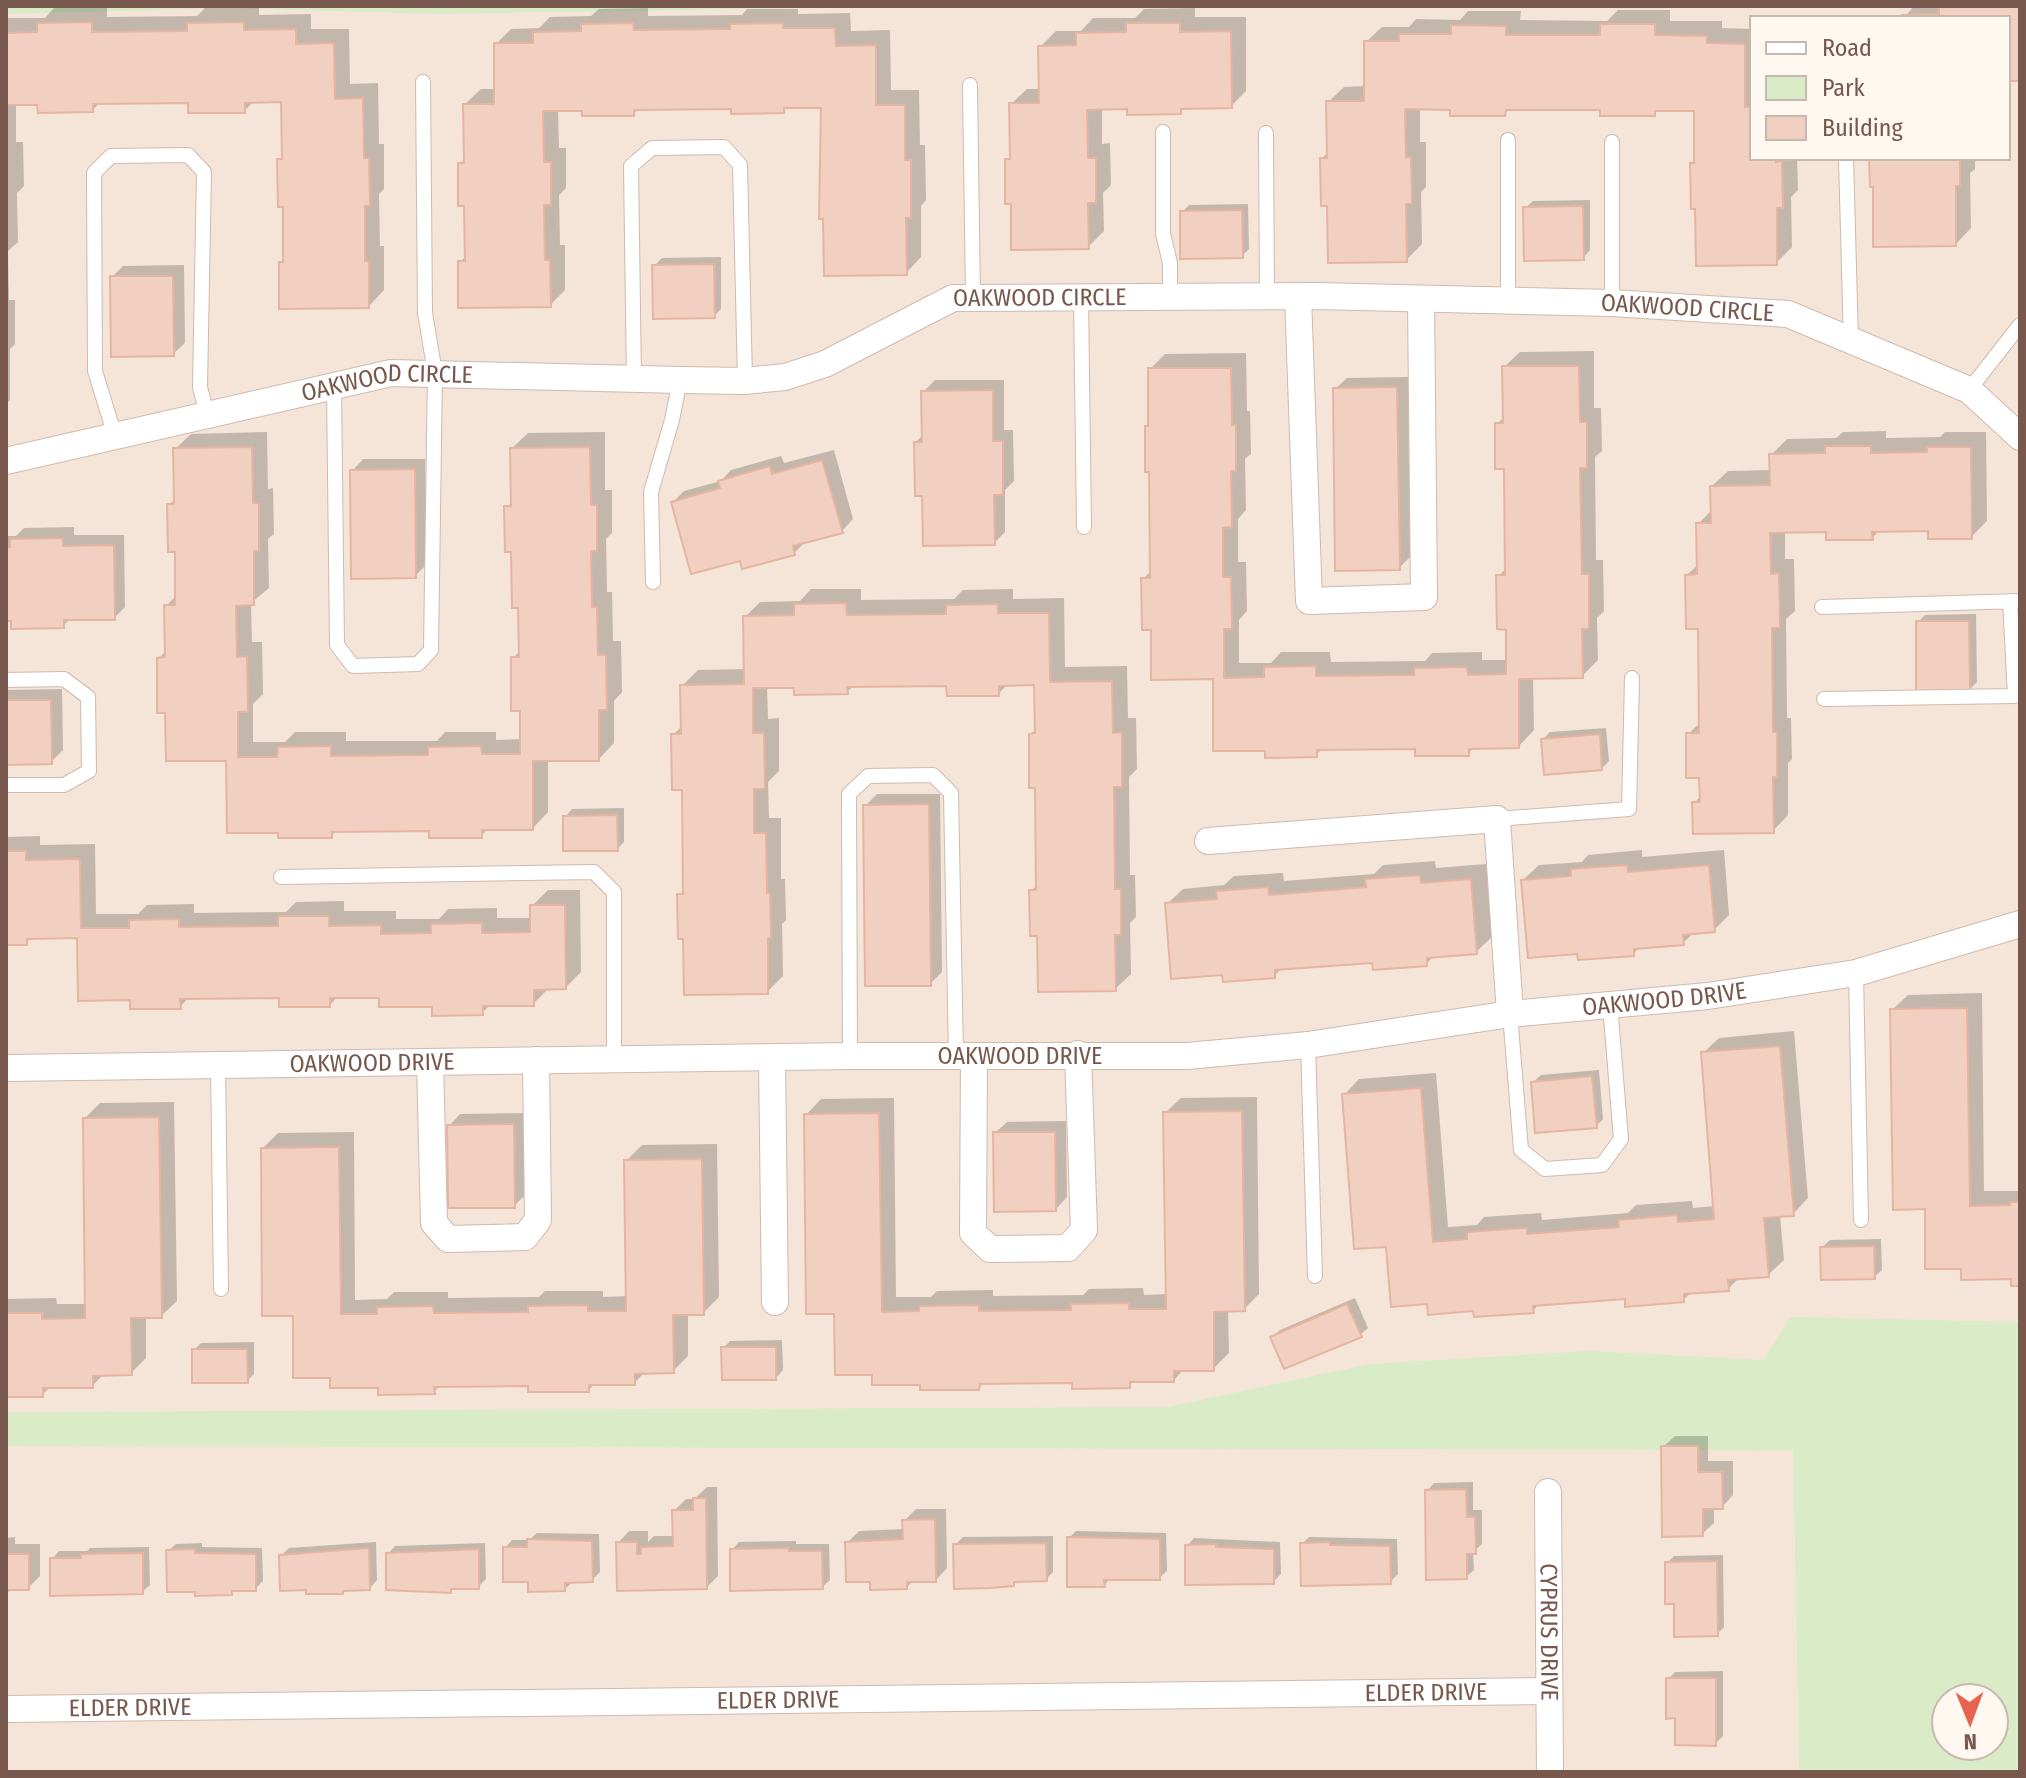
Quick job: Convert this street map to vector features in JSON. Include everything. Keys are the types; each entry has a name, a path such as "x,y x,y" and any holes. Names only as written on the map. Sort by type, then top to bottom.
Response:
{"street":[{"path":"1298,297 1309,601 1424,597 1421,300"},
{"name":"OAKWOOD CIRCLE","path":"6,461 391,373 634,380 745,381 785,377 825,364 953,298 1508,300 1788,314 1969,390 2020,437"},
{"path":"1208,841 1497,819 1510,1014"},
{"name":"OAKWOOD DRIVE","path":"6,1068 850,1056 1187,1056 1308,1045 1510,1014 1708,996 1856,973 2020,924"},
{"path":"965,1056 973,1233 990,1249 1068,1248 1084,1230 1078,1054"},
{"path":"772,1057 775,1302"},
{"path":"430,1062 434,1223 448,1239 525,1237 538,1220 536,1060"},
{"name":"CYPRUS DRIVE","path":"1548,1492 1550,1772"},
{"name":"ELDER DRIVE","path":"6,1709 1549,1691"}],"lane":[{"path":"334,387 337,645 353,666 418,664 431,650 435,373 425,313 423,82"},
{"path":"970,85 973,298"},
{"path":"1163,132 1163,234 1170,263 1170,297"},
{"path":"1266,133 1267,297"},
{"path":"1508,140 1508,300"},
{"path":"1612,142 1612,303"},
{"path":"634,380 631,166 652,148 724,147 740,165 745,381"},
{"path":"115,436 95,371 94,173 111,156 188,155 204,172 200,387 207,415"},
{"path":"1846,160 1851,341"},
{"path":"1081,297 1084,527"},
{"path":"1969,390 2020,325"},
{"path":"653,582 651,492 680,380"},
{"path":"1822,607 2015,601 2015,696 1824,699"},
{"path":"1497,819 1629,809 1632,678"},
{"path":"6,680 64,679 88,697 89,771 64,785 6,785"},
{"path":"850,1056 849,794 868,776 933,775 951,793 965,1056"},
{"path":"281,877 594,872 614,892 614,1059"},
{"path":"1856,973 1861,1220"},
{"path":"1510,1014 1521,1150 1545,1169 1602,1165 1621,1139 1610,1005"},
{"path":"1308,1045 1315,1276"},
{"path":"218,1065 221,1289"}],"shaded area":[{"path":"6,6 2020,6 2020,1498 1794,1504 1799,1772 6,1772"}],"green space":[{"path":"6,6 929,6 439,14 226,8 6,14"},
{"path":"1790,1317 2020,1322 2020,1772 1799,1772 1793,1450 6,1446 6,1412 1168,1407 1370,1364 1589,1351 1764,1360"}],"building":[{"path":"1939,6 2020,6 2020,81 2010,81 2010,16 1902,16 1939,14"},
{"path":"92,22 92,32 187,31 187,23 244,22 244,30 296,29 296,44 334,43 335,99 363,98 364,158 369,158 370,206 365,206 365,261 369,261 369,308 279,309 279,262 283,262 283,207 278,207 277,159 282,159 281,102 245,103 245,113 188,113 188,103 93,104 93,112 38,113 37,105 6,105 6,33 37,32 37,23"},
{"path":"633,23 634,30 730,29 730,24 783,23 783,28 835,28 836,46 876,45 876,105 905,105 905,160 911,160 911,218 906,218 907,275 824,276 823,219 819,219 821,108 784,108 784,113 731,114 731,109 634,110 634,116 582,116 582,111 543,111 544,162 551,162 551,205 544,205 545,260 550,260 551,307 458,308 458,261 465,261 464,206 458,206 458,163 464,163 463,104 494,104 494,43 533,43 533,32 581,31 581,24"},
{"path":"1126,23 1180,23 1180,32 1231,31 1232,108 1181,109 1181,114 1127,115 1127,109 1087,110 1088,158 1096,158 1096,203 1088,203 1089,249 1011,250 1011,204 1005,204 1005,159 1010,159 1009,103 1039,103 1038,46 1076,45 1076,33 1126,32"},
{"path":"1600,24 1655,24 1655,35 1707,36 1707,43 1745,44 1745,107 1750,107 1750,160 1782,161 1783,208 1777,208 1777,265 1696,266 1690,163 1694,163 1694,111 1655,111 1655,116 1600,116 1600,110 1506,110 1505,116 1450,116 1450,110 1405,109 1406,157 1411,157 1412,204 1406,204 1407,262 1328,263 1327,206 1321,206 1320,158 1327,158 1326,101 1364,101 1364,41 1399,41 1399,34 1451,34 1451,25 1506,26 1506,35 1600,35"},
{"path":"1869,160 1960,160 1960,186 1956,186 1956,246 1873,247 1873,187 1870,187"},
{"path":"1583,206 1584,260 1524,261 1523,207"},
{"path":"1242,210 1243,258 1180,259 1180,211"},
{"path":"714,264 715,318 653,319 652,265"},
{"path":"110,276 173,276 174,356 111,357"},
{"path":"1502,366 1579,366 1580,422 1587,422 1587,468 1580,468 1582,574 1589,574 1589,629 1582,629 1583,678 1519,679 1519,748 1469,749 1469,756 1415,756 1415,749 1317,750 1317,757 1265,758 1265,751 1213,751 1213,679 1151,680 1151,630 1142,630 1141,578 1150,578 1149,472 1145,472 1148,368 1231,368 1236,471 1231,471 1232,527 1223,528 1223,577 1231,577 1232,629 1224,629 1224,678 1264,677 1264,667 1316,666 1316,676 1414,675 1414,668 1467,667 1468,675 1506,674 1506,630 1497,629 1496,575 1505,575 1504,469 1495,469 1495,423 1503,423"},
{"path":"1397,387 1400,570 1335,571 1333,388"},
{"path":"993,390 993,441 1003,441 1003,495 994,495 995,545 923,546 922,496 915,496 914,442 922,442 921,391"},
{"path":"1825,446 1871,446 1871,453 1927,452 1927,447 1971,447 1972,539 1928,539 1928,531 1872,532 1873,540 1826,540 1826,532 1770,533 1771,574 1779,573 1780,628 1772,628 1773,732 1777,732 1777,777 1773,777 1774,833 1693,834 1692,802 1700,802 1699,778 1686,778 1686,733 1699,733 1698,629 1686,629 1685,575 1697,574 1696,523 1711,523 1710,486 1770,485 1769,454 1825,453"},
{"path":"252,447 253,503 259,503 259,551 254,551 254,605 236,606 237,657 247,656 248,712 238,712 238,757 277,757 278,747 331,746 331,756 428,755 428,747 481,746 482,754 520,754 520,711 511,711 511,657 519,657 518,608 512,608 511,552 505,552 504,506 511,506 510,448 590,447 591,505 597,505 597,551 591,551 592,607 597,607 598,655 606,655 607,710 599,710 599,761 533,761 533,830 482,830 482,838 429,838 429,831 332,832 332,838 278,838 278,833 227,833 226,761 166,761 165,713 157,713 157,658 165,657 164,605 175,605 175,552 168,552 167,504 174,504 173,448"},
{"path":"822,460 843,533 793,546 795,555 742,569 740,561 691,574 671,502 720,488 718,481 770,466 772,474"},
{"path":"415,469 416,578 351,579 350,470"},
{"path":"63,538 63,546 114,545 115,620 64,620 64,628 11,629 11,621 6,621 6,547 10,547 10,539"},
{"path":"846,603 847,615 946,614 946,605 998,604 998,613 1049,613 1050,682 1112,681 1113,733 1122,732 1122,787 1114,787 1115,889 1121,889 1121,935 1115,935 1116,991 1038,992 1037,936 1030,936 1029,890 1036,890 1035,788 1029,788 1029,734 1035,733 1034,685 999,686 999,696 947,696 946,686 847,687 848,694 794,695 794,688 753,688 753,733 764,733 765,789 754,789 754,833 766,833 771,938 768,938 768,994 684,995 683,939 678,939 677,894 683,894 682,790 672,790 671,734 681,734 680,685 744,684 743,616 794,615 794,604"},
{"path":"1916,621 1969,621 1970,691 1916,692"},
{"path":"6,700 51,700 52,764 6,765"},
{"path":"1600,734 1602,770 1544,775 1541,739"},
{"path":"929,804 931,986 865,986 863,805"},
{"path":"617,815 618,851 563,851 563,816"},
{"path":"6,851 26,851 26,860 80,859 81,928 129,928 129,920 179,919 179,927 278,926 278,916 329,916 329,926 381,925 381,934 431,933 431,924 482,923 482,933 530,932 530,905 565,905 566,989 534,990 534,1006 483,1006 483,1015 432,1016 432,1007 379,1007 379,998 330,998 330,1007 279,1007 279,998 180,999 181,1009 130,1009 130,1000 78,1001 77,938 27,939 27,945 6,945"},
{"path":"1627,865 1628,872 1709,865 1715,932 1683,935 1684,945 1634,949 1634,956 1578,960 1577,954 1528,958 1521,880 1571,876 1571,869"},
{"path":"1420,875 1421,883 1471,879 1477,954 1427,958 1427,966 1373,970 1372,963 1275,970 1275,978 1223,982 1222,975 1171,979 1165,903 1217,899 1216,891 1268,887 1269,895 1366,887 1365,879"},
{"path":"1967,1008 1970,1206 2020,1202 2020,1286 2011,1286 2011,1279 1961,1280 1961,1269 1925,1269 1925,1209 1893,1210 1890,1009"},
{"path":"1780,1046 1794,1216 1764,1218 1769,1277 1728,1280 1729,1291 1684,1294 1684,1302 1625,1307 1625,1299 1533,1306 1534,1313 1474,1317 1473,1311 1428,1315 1427,1304 1391,1307 1386,1247 1354,1249 1342,1094 1421,1088 1433,1242 1467,1239 1467,1232 1527,1228 1527,1234 1619,1227 1618,1220 1677,1215 1678,1222 1714,1219 1701,1052"},
{"path":"1592,1076 1597,1128 1535,1133 1531,1082"},
{"path":"1242,1111 1245,1311 1214,1312 1214,1371 1174,1371 1174,1382 1130,1382 1130,1388 1072,1389 1072,1383 980,1384 979,1390 920,1390 920,1385 872,1385 872,1375 835,1375 834,1314 806,1314 804,1114 879,1113 882,1312 919,1311 919,1306 979,1305 979,1311 1071,1310 1071,1304 1129,1303 1129,1309 1166,1309 1163,1112"},
{"path":"159,1117 162,1318 131,1318 132,1375 93,1376 93,1388 43,1388 43,1397 6,1397 6,1313 42,1313 42,1319 85,1318 83,1118"},
{"path":"514,1124 515,1208 448,1208 447,1125"},
{"path":"993,1132 1055,1132 1056,1211 994,1212"},
{"path":"339,1147 341,1314 377,1314 377,1307 433,1306 434,1313 528,1312 528,1306 588,1305 588,1311 626,1311 624,1160 702,1159 704,1315 673,1315 674,1373 635,1374 635,1385 589,1385 589,1392 528,1392 528,1386 434,1387 435,1394 378,1395 378,1388 330,1388 330,1378 293,1378 293,1316 262,1316 261,1148"},
{"path":"1874,1246 1875,1279 1821,1280 1820,1247"},
{"path":"1347,1304 1362,1337 1284,1369 1270,1337"},
{"path":"721,1347 776,1347 776,1380 722,1380"},
{"path":"192,1349 247,1349 248,1383 192,1383"},
{"path":"1661,1446 1698,1446 1698,1472 1722,1472 1723,1509 1703,1509 1703,1536 1662,1537"},
{"path":"1466,1489 1467,1517 1475,1517 1476,1554 1467,1554 1467,1579 1426,1580 1425,1490"},
{"path":"693,1498 706,1498 707,1589 617,1591 616,1542 637,1542 637,1554 641,1554 641,1547 673,1546 672,1510 693,1510"},
{"path":"935,1519 936,1582 907,1582 907,1589 870,1590 870,1582 846,1582 845,1542 903,1539 902,1520"},
{"path":"1067,1537 1160,1539 1160,1580 1104,1580 1105,1587 1067,1587"},
{"path":"527,1539 592,1541 593,1582 565,1583 565,1591 528,1592 528,1582 503,1582 503,1547 527,1547"},
{"path":"1330,1542 1330,1545 1390,1546 1391,1584 1301,1586 1300,1543"},
{"path":"1046,1543 1047,1581 954,1589 953,1544"},
{"path":"1216,1544 1216,1547 1274,1549 1274,1584 1185,1585 1185,1545"},
{"path":"369,1548 370,1590 343,1591 343,1594 280,1591 279,1555"},
{"path":"789,1548 789,1551 822,1551 823,1589 730,1591 730,1549"},
{"path":"195,1549 195,1553 256,1554 256,1591 195,1596 195,1592 167,1592 166,1550"},
{"path":"479,1549 479,1589 451,1589 451,1593 386,1590 386,1553"},
{"path":"143,1553 143,1594 50,1596 50,1558"},
{"path":"6,1554 29,1554 29,1590 6,1590"},
{"path":"1717,1561 1718,1636 1674,1637 1674,1604 1665,1604 1665,1562"},
{"path":"1666,1678 1716,1678 1716,1746 1675,1745 1675,1718 1666,1719"}]}
